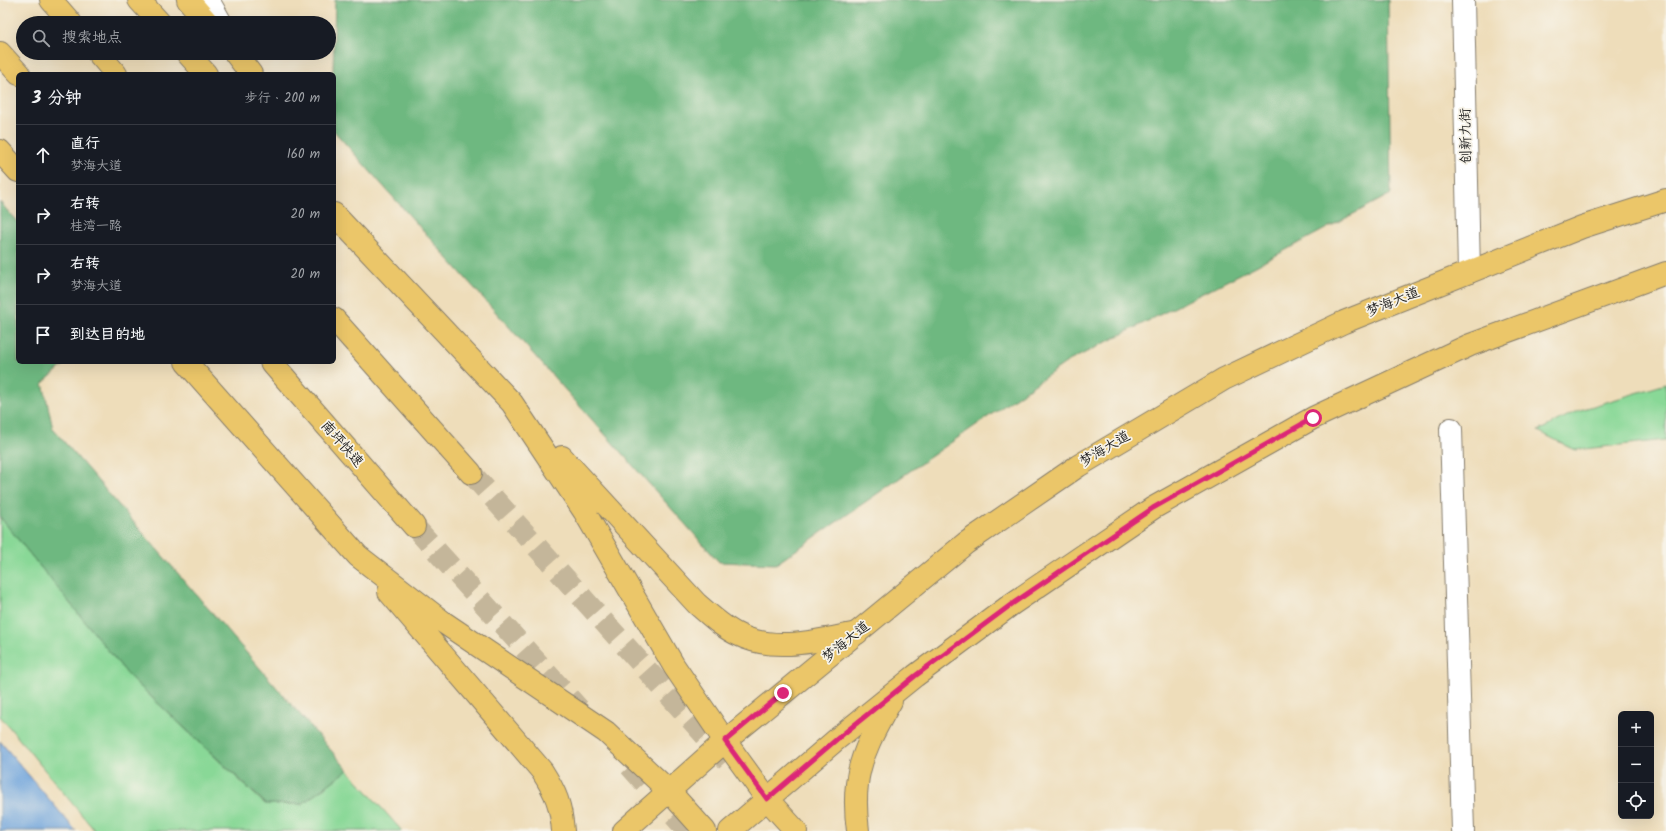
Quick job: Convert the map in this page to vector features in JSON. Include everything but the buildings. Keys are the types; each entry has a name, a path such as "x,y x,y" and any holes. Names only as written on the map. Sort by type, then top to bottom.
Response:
{"main road":[{"path":"51,0 65,16"},
{"path":"139,0 154,16"},
{"path":"188,0 202,16"},
{"path":"0,53 17,72"},
{"path":"104,60 114,72"},
{"path":"193,60 204,72"},
{"path":"0,151 16,169"},
{"name":"梦海大道","path":"624,831 725,741 966,543 1066,474 1224,379 1344,322 1582,227 1666,200"},
{"path":"336,201 376,260"},
{"path":"336,216 512,403 697,604 719,622 739,636 758,642 775,644 803,643 857,632"},
{"path":"730,831 837,739 896,692 1012,604 1153,508 1313,418 1470,345 1666,273"},
{"path":"336,321 471,473"},
{"path":"188,364 358,556 542,771 554,791 562,816 563,831"},
{"name":"南坪快速","path":"273,364 414,526"},
{"path":"512,403 584,511 674,666 767,799 796,831"},
{"path":"358,556 443,622 606,732 669,791 705,831"},
{"path":"858,831 856,809 857,784 864,757 876,728 896,692"}],"street":[{"path":"208,0 217,16"},
{"name":"创新九街","path":"1463,0 1469,272"},
{"path":"1451,429 1463,831"}],"green space":[{"path":"335,0 1388,0 1391,194 1254,267 1067,362 776,564 719,562 336,133 336,72 333,72 333,60 336,60 336,16 335,16"},
{"path":"0,202 16,221 16,364 65,364 43,383 53,429 348,770 302,804 266,804 129,676 0,517"},
{"path":"1666,384 1666,440 1575,450 1538,431 1577,411"},
{"path":"0,517 129,676 265,804 302,804 348,770 402,831 95,831 0,716"}],"water":[{"path":"0,741 76,831 0,831"}],"tunnel":[{"path":"471,473 729,762"},
{"path":"414,526 579,709"},
{"path":"630,766 688,831"}],"route":[{"path":"783,693 725,741 767,799 837,739 915,676 1012,604 1153,508 1313,418"}]}
